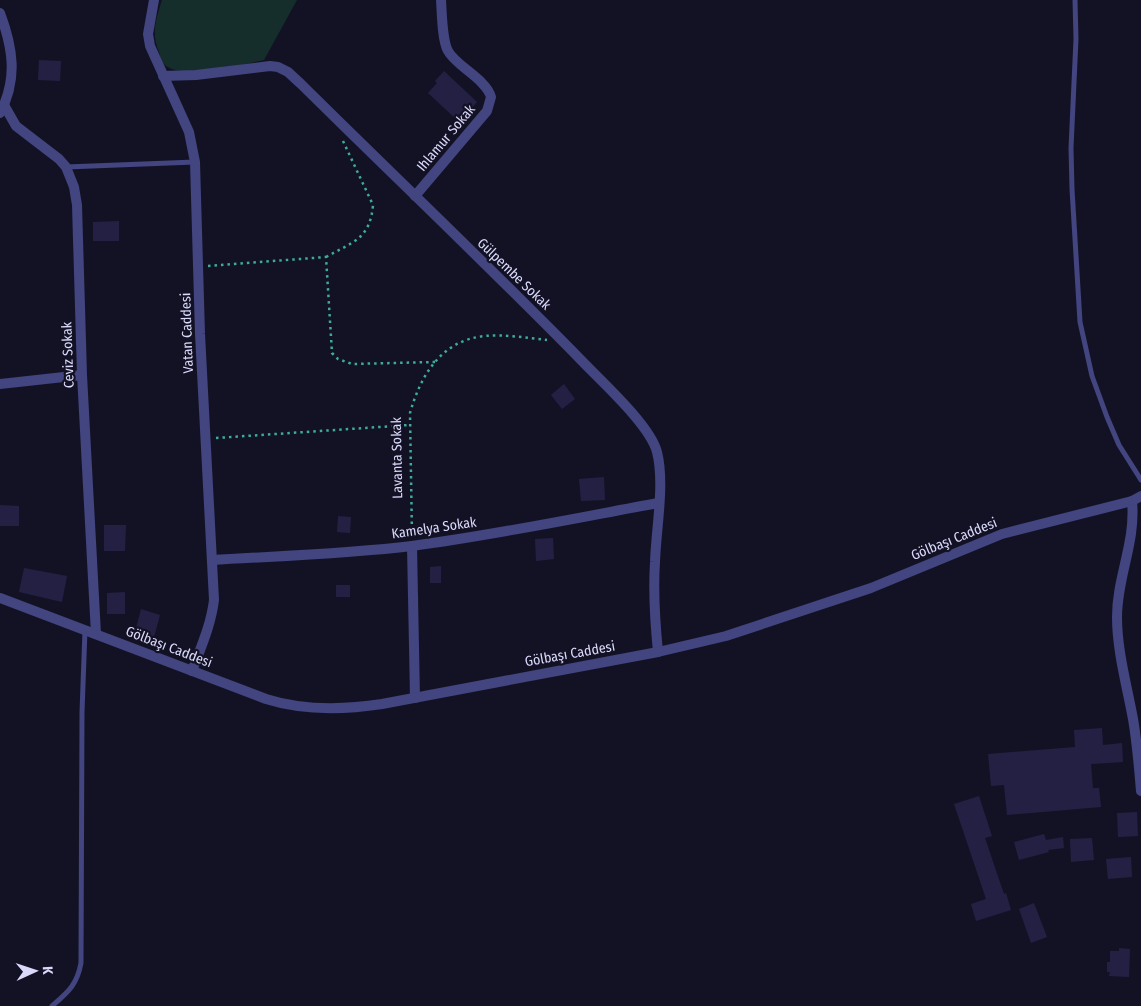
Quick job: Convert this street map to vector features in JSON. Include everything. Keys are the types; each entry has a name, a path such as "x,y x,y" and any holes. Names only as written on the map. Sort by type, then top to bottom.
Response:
{"street":[{"name":"Vatan Caddesi","path":"154,0 148,34 150,46 189,132 195,162 214,600 212,616 192,671"},
{"name":"Ihlamur Sokak","path":"415,196 491,104 490,92 448,52 441,0"},
{"path":"0,13 12,56 11,79 2,109"},
{"name":"Gülpembe Sokak","path":"164,76 196,75 262,66 278,67 288,72 614,393 644,428 657,451 659,462 660,478 654,582 658,652"},
{"name":"Ceviz Sokak","path":"2,109 16,126 59,159 66,167 74,187 77,205 82,375 96,634"},
{"path":"0,384 82,375"},
{"path":"1137,498 1132,535 1119,586 1117,619 1120,648 1134,722 1141,791"},
{"name":"Gölbaşı Caddesi","path":"0,598 266,699 296,706 345,709 414,698 658,652 726,636 871,588 1002,534 1137,498"},
{"name":"Kamelya Sokak","path":"212,560 355,552 412,546 522,529 658,503"},
{"path":"412,546 414,698"}],"lane":[{"path":"1075,0 1076,39 1071,148 1080,322 1092,376 1107,417 1119,444 1141,480"},
{"path":"66,167 195,162"},
{"path":"52,1006 72,988 78,976 81,963 81,809 85,630"}],"path":[{"path":"199,266 326,257 360,238 368,228 373,206 340,136"},
{"path":"326,257 332,353 338,359 352,364 435,362"},
{"name":"Lavanta Sokak","path":"412,546 409,425 415,393 424,376 435,362 456,344 468,339 487,335 563,341"},
{"path":"206,439 409,425"}],"green space":[{"path":"162,0 297,0 264,60 227,68 182,71 171,68 162,62 155,38 156,20"}],"building":[{"path":"39,60 61,61 60,81 38,80"},
{"path":"444,71 477,102 457,120 428,93"},
{"path":"119,221 119,241 93,241 93,222"},
{"path":"564,384 575,399 562,409 551,395"},
{"path":"604,477 605,500 581,501 579,479"},
{"path":"0,505 19,506 19,526 0,526"},
{"path":"338,516 351,517 350,533 337,532"},
{"path":"104,525 126,525 125,551 104,551"},
{"path":"553,538 554,559 536,561 535,539"},
{"path":"441,566 441,583 430,583 430,567"},
{"path":"24,568 67,576 62,602 19,592"},
{"path":"336,585 350,585 350,597 336,597"},
{"path":"125,592 125,614 107,614 107,593"},
{"path":"141,609 160,615 154,637 135,632"},
{"path":"1102,728 1103,745 1122,743 1123,762 1091,764 1093,788 1099,788 1101,807 1007,815 1004,785 991,786 988,754 1075,747 1074,730"},
{"path":"979,796 992,836 985,838 1011,910 976,921 971,904 986,899 954,804"},
{"path":"1137,812 1138,836 1118,837 1117,813"},
{"path":"1044,834 1046,840 1063,837 1064,848 1048,850 1049,852 1019,860 1014,842"},
{"path":"1092,838 1094,860 1071,862 1070,839"},
{"path":"1131,857 1132,877 1108,879 1106,859"},
{"path":"1034,903 1047,937 1031,943 1019,909"},
{"path":"1119,948 1130,949 1129,977 1109,976 1110,972 1107,972 1107,962 1110,962 1110,951 1119,951"}]}
